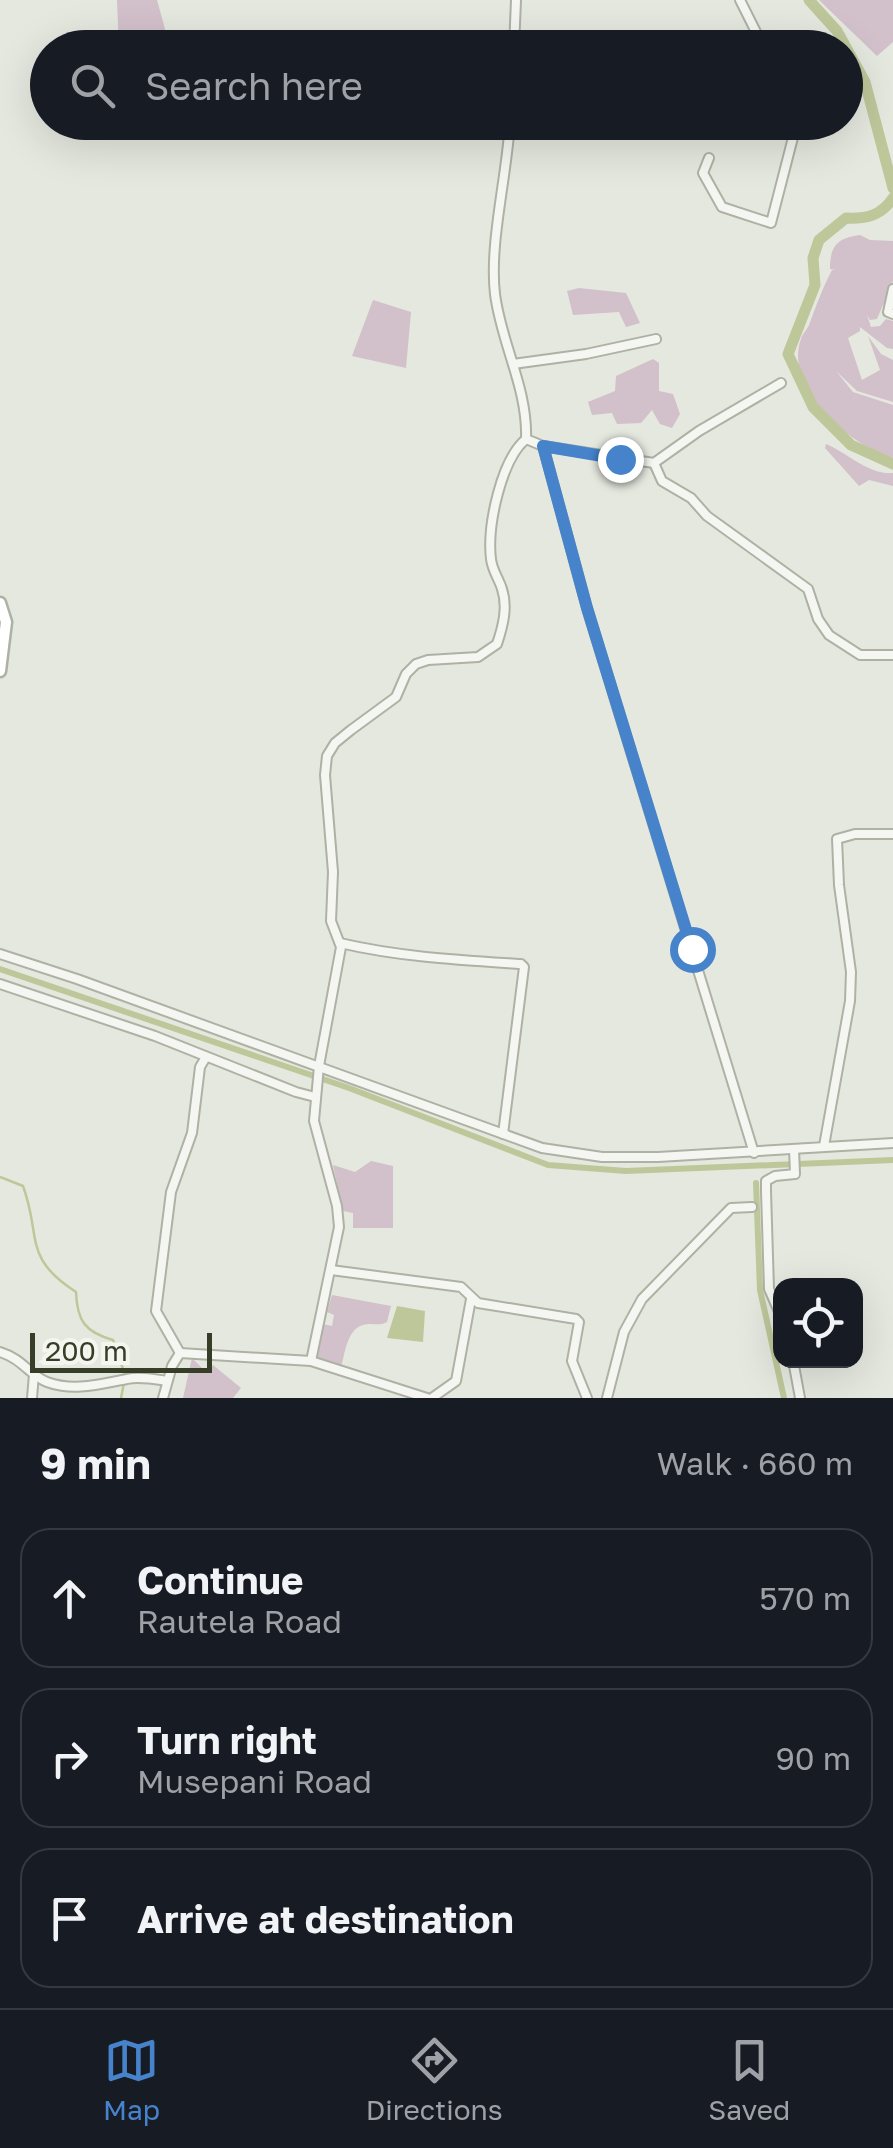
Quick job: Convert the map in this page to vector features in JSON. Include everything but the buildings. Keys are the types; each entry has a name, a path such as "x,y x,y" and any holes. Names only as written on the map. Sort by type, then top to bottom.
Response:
{"street":[{"path":"515,30 516,0"},
{"path":"740,0 755,30"},
{"path":"312,1360 339,1227 338,1206 314,1121 315,1093 340,942 331,921 333,872 324,775 327,756 335,743 396,698 406,674 416,664 478,658 497,644 505,605 503,590 490,562 496,498 509,462 526,439 527,416 496,300 493,269 509,140"},
{"path":"708,158 703,173 722,207 771,224 792,140"},
{"path":"893,289 888,312 893,314"},
{"path":"513,364 656,339"},
{"path":"526,439 543,446 654,464 699,432 781,384"},
{"path":"543,446 592,625 754,1153"},
{"path":"654,464 662,481 691,498 707,516 808,589 818,619 829,635 860,655 893,655"},
{"path":"0,603 6,622 0,672"},
{"path":"824,1146 852,972 837,839 855,834 893,834"},
{"path":"340,942 437,960 521,964 524,968 503,1134"},
{"path":"0,954 542,1148 602,1157 794,1152 893,1142"},
{"path":"0,984 296,1092 315,1093"},
{"path":"180,1354 156,1310 172,1192 192,1133 200,1067 206,1057"},
{"path":"773,1298 769,1289 766,1181 795,1174 794,1152"},
{"path":"606,1398 624,1332 642,1299 732,1208 752,1207"},
{"path":"180,1354 312,1360 430,1398 456,1381 471,1299 468,1290 330,1270"},
{"path":"471,1299 478,1304 580,1322 572,1361 587,1398"},
{"path":"0,1352 16,1357 43,1381 92,1386 130,1378 167,1380"},
{"path":"163,1398 180,1354"},
{"path":"794,1368 800,1398"},
{"path":"32,1398 34,1374"}],"shaded area":[{"path":"117,0 157,0 165,30 118,30"},
{"path":"819,0 893,0 893,42 877,56 863,42 863,30 850,30"},
{"path":"860,235 870,240 893,241 893,281 877,319 870,320 867,315 871,327 880,326 886,319 893,321 893,349 860,327 848,338 862,380 880,370 868,336 881,354 893,360 893,402 857,391 836,371 853,392 893,405 893,458 859,442 825,413 802,377 798,358 802,337 832,270 836,270 830,269 834,248 846,238"},
{"path":"579,288 626,293 640,323 626,327 619,312 573,315 567,291"},
{"path":"373,300 411,312 406,368 352,356"},
{"path":"653,359 659,363 659,391 673,394 680,414 672,428 660,424 652,410 641,423 617,424 612,413 592,415 588,402 615,391 616,376"},
{"path":"826,444 867,467 893,473 893,486 869,480 859,486 825,448"},
{"path":"371,1161 393,1166 393,1228 353,1228 353,1213 343,1211 333,1165 355,1172"},
{"path":"332,1295 391,1306 387,1322 363,1325 353,1331 341,1367 316,1359 323,1324 332,1326 334,1315 327,1312"},
{"path":"397,1306 425,1311 423,1342 387,1338"},
{"path":"192,1358 207,1373 213,1365 241,1388 233,1398 183,1398"}],"waterway":[{"path":"809,0 836,30"},
{"path":"863,78 893,188"},
{"path":"893,198 872,215 846,218 819,240 813,258 815,285 788,354 813,407 851,445 893,464"},
{"path":"0,969 349,1088 548,1165 626,1171 893,1160"},
{"path":"0,1177 23,1186 41,1257 59,1280 76,1292 84,1324 113,1340 125,1375"},
{"path":"756,1183 760,1290 784,1398"},
{"path":"121,1398 124,1383"}],"route":[{"path":"620,459 543,446 587,608 692,949"}]}
